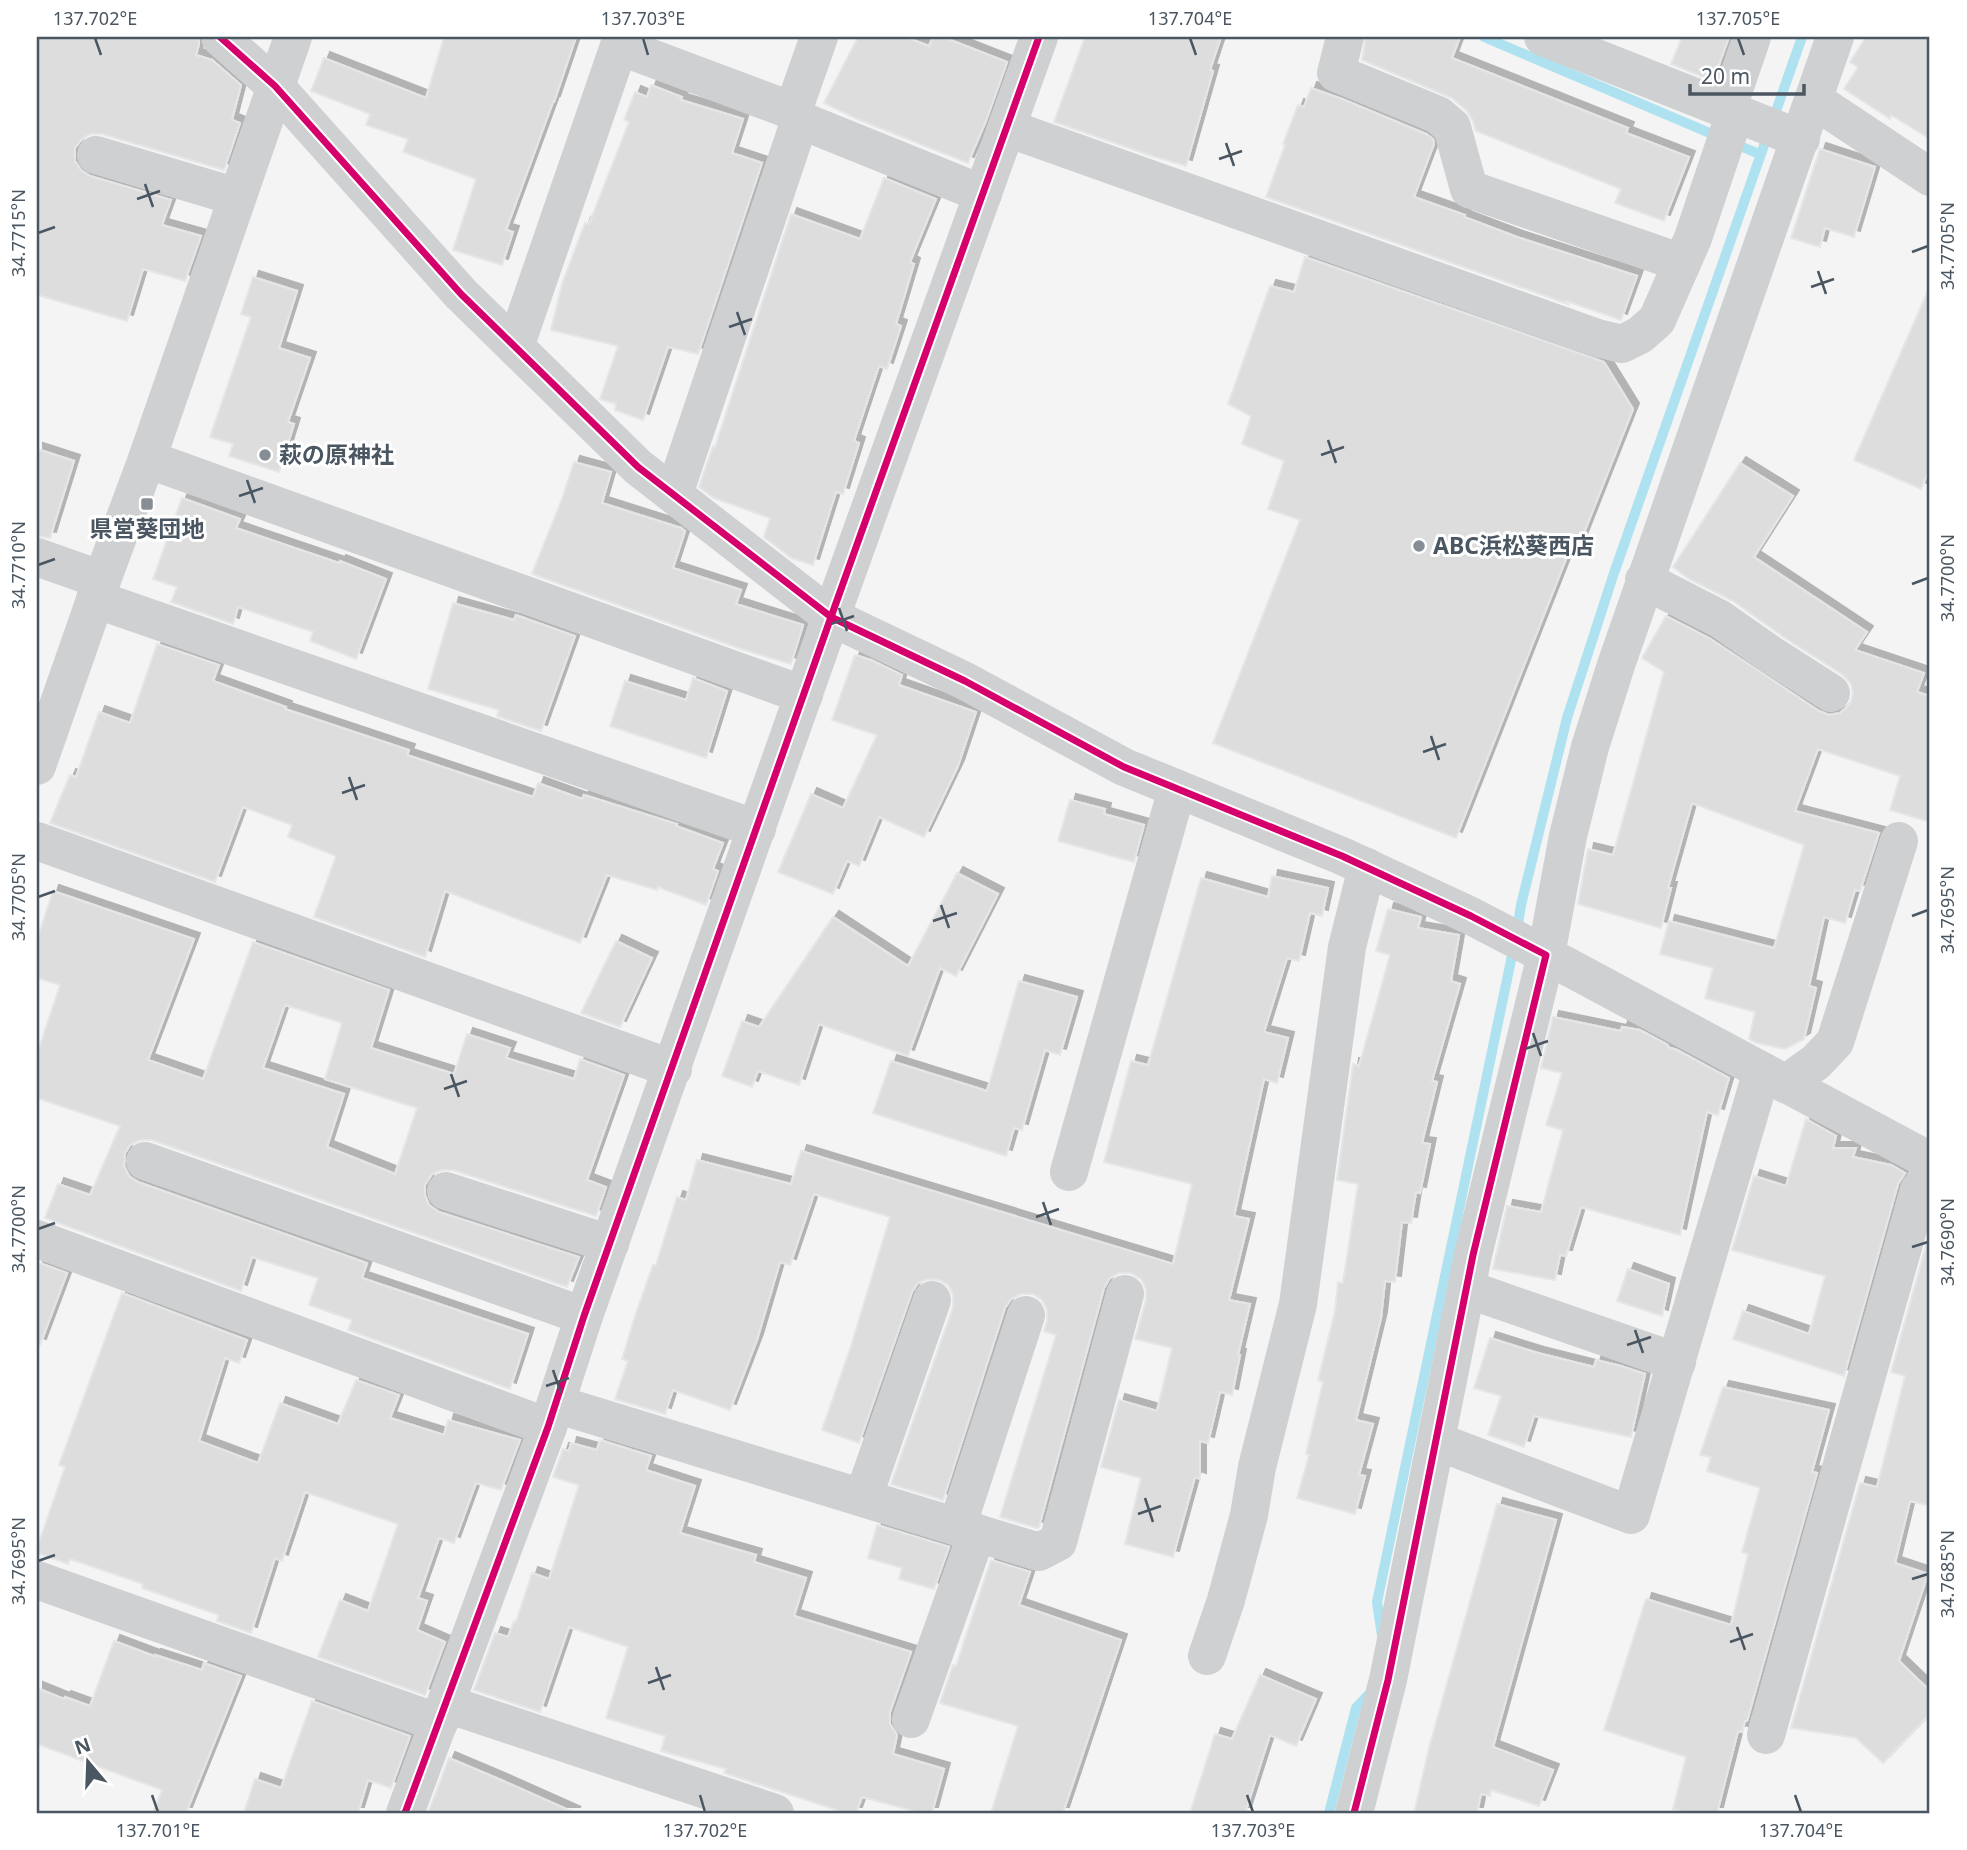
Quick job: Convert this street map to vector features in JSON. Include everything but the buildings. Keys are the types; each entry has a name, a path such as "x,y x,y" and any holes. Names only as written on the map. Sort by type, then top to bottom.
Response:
{"street":[{"path":"220,37 275,86 461,294 638,467 831,617 965,681 1124,768 1367,867 1471,916 1930,1161"},
{"path":"37,766 293,37"},
{"path":"674,494 819,37"},
{"path":"405,1813 552,1416 584,1316 1039,37"},
{"path":"1345,37 1336,72 1438,115 1452,127 1469,189 1682,263"},
{"path":"1007,128 1597,338 1622,344 1640,335 1657,320 1693,238 1732,128 1752,37"},
{"path":"1354,1813 1388,1680 1466,1289 1546,955 1568,836 1587,760 1644,580 1793,136 1814,100 1835,37"},
{"path":"1549,38 1732,128 1793,136"},
{"path":"515,346 619,47 796,116 983,194"},
{"path":"1814,100 1930,177"},
{"path":"96,155 237,197"},
{"path":"147,459 804,695"},
{"path":"37,557 98,589 757,829"},
{"path":"1644,580 1720,619 1831,693"},
{"path":"1069,1172 1177,789"},
{"path":"37,841 673,1069"},
{"path":"1773,1077 1816,1062 1835,1042 1899,841"},
{"path":"1207,1656 1226,1601 1249,1515 1257,1467 1298,1304 1348,947 1367,867"},
{"path":"1436,1441 1631,1516 1677,1362 1773,1077"},
{"path":"145,1161 584,1316"},
{"path":"1766,1735 1919,1190 1930,1179"},
{"path":"446,1191 610,1244"},
{"path":"37,1239 552,1416 863,1498 1039,1552 1058,1542 1125,1294"},
{"path":"1466,1289 1677,1362"},
{"path":"863,1498 932,1300"},
{"path":"911,1719 967,1530 1026,1315"},
{"path":"37,1580 443,1713 775,1813"}],"waterway":[{"path":"1484,37 1759,154"},
{"path":"1517,930 1567,718 1613,576 1802,37"},
{"path":"1382,1636 1377,1602 1514,946"},
{"path":"1329,1813 1356,1708 1371,1692"}],"cycle path":[{"path":"220,37 275,86 461,294 638,467 831,617 965,681 1124,767 1342,856 1471,916 1546,955 1473,1255 1388,1680 1354,1813"},
{"path":"405,1813 548,1427 584,1316 1039,37"}],"place":[{"name":"萩の原神社","path":"265,455"},
{"name":"県営葵団地","path":"147,504"},
{"name":"ABC浜松葵西店","path":"1419,546"}]}
